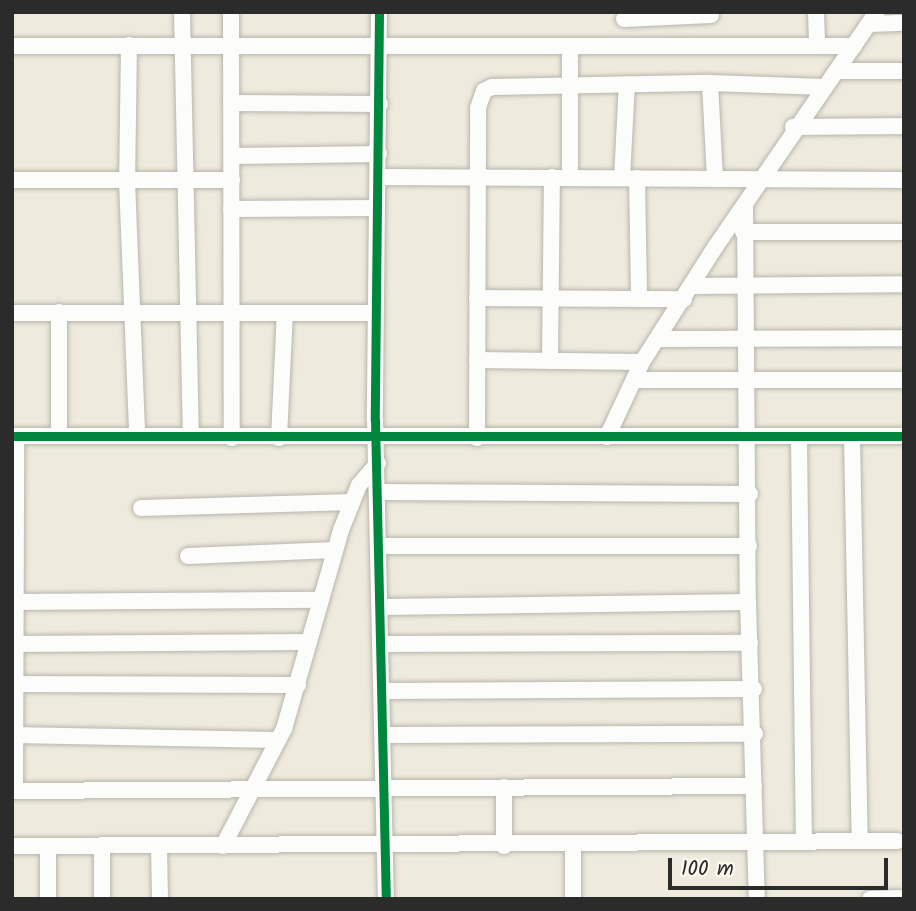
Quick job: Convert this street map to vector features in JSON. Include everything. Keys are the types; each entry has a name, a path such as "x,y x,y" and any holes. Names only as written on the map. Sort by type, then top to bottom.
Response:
{"street":[{"path":"182,12 191,436"},
{"path":"231,12 232,438"},
{"path":"379,12 380,104 375,313 383,735 388,846 386,899"},
{"path":"816,12 817,46"},
{"path":"624,19 711,14 711,46"},
{"path":"607,437 642,362 793,127 837,71 873,18 904,23"},
{"path":"129,45 127,181 136,434"},
{"path":"12,46 853,46"},
{"path":"570,46 570,177"},
{"path":"837,71 904,71"},
{"path":"477,438 478,108 484,91 710,83 825,87"},
{"path":"710,83 715,179"},
{"path":"627,84 630,178 639,298"},
{"path":"231,103 380,104"},
{"path":"793,127 904,126"},
{"path":"232,156 379,154"},
{"path":"378,177 904,180"},
{"path":"550,361 552,177"},
{"path":"12,180 232,180"},
{"path":"745,204 744,382 750,494 748,602 754,689 757,899"},
{"path":"231,209 377,208"},
{"path":"743,232 904,232"},
{"path":"477,298 639,298 744,287 904,284"},
{"path":"59,312 59,435"},
{"path":"12,313 375,313"},
{"path":"279,438 285,313"},
{"path":"657,339 904,338"},
{"path":"477,360 642,362"},
{"path":"634,380 904,380"},
{"path":"754,786 14,791 14,436 136,434 232,438 799,439 904,436"},
{"path":"852,438 860,841"},
{"path":"799,439 804,842"},
{"path":"223,846 278,740 298,685 335,550 352,502 359,485 378,463"},
{"path":"379,492 750,494"},
{"path":"141,508 352,502"},
{"path":"381,545 748,546"},
{"path":"188,556 335,550"},
{"path":"13,602 321,600"},
{"path":"381,607 748,602"},
{"path":"13,644 309,642"},
{"path":"383,644 750,643"},
{"path":"13,684 298,685"},
{"path":"383,691 754,689"},
{"path":"383,735 755,734"},
{"path":"13,735 278,740"},
{"path":"504,788 504,846"},
{"path":"12,846 573,846 897,841"},
{"path":"48,846 48,899"},
{"path":"102,846 102,899"},
{"path":"159,846 160,899"},
{"path":"573,846 573,899"},
{"path":"870,899 899,898"}],"cycle path":[{"path":"379,12 375,420 386,899"},
{"path":"12,436 904,436"}]}
